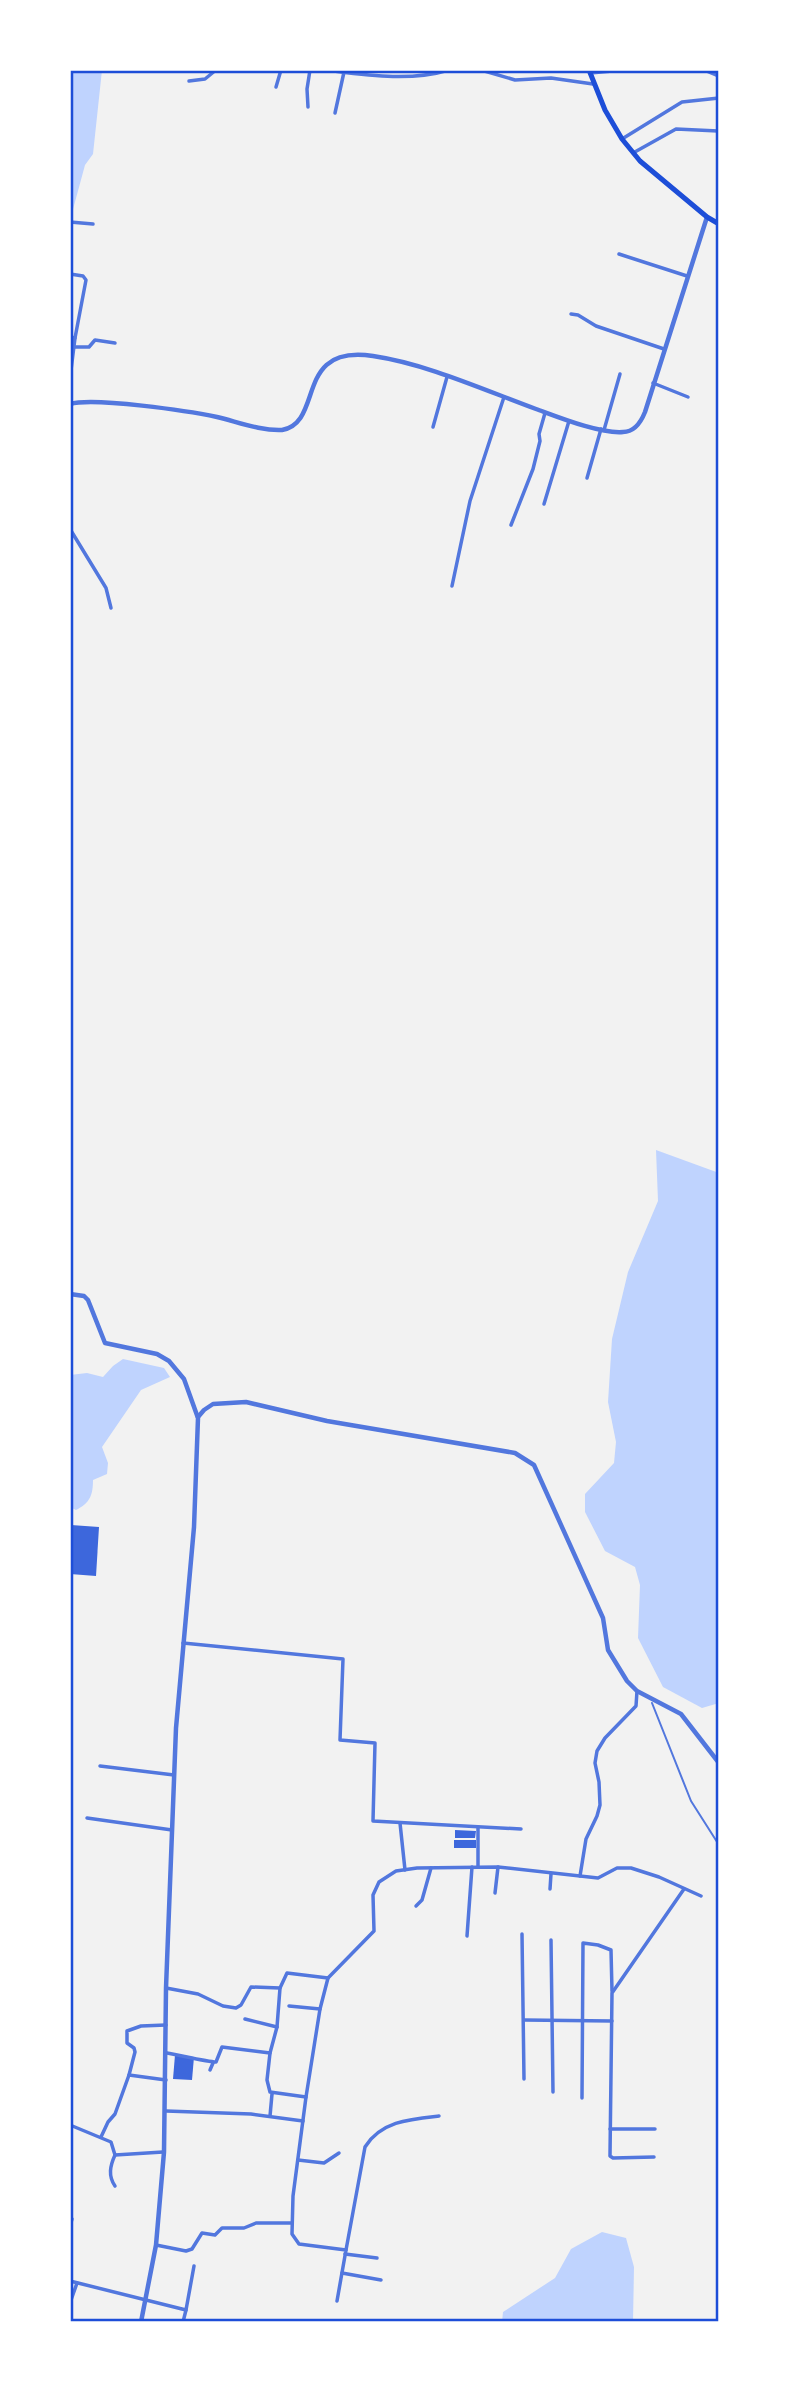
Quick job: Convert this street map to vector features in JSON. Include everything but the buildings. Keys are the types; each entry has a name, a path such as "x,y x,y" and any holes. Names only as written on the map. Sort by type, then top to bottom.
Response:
{"highway":[{"path":"589,72 604,110 633,153 707,217 719,224"}],"street":[{"path":"189,81 201,81 216,70"},
{"path":"276,87 281,70"},
{"path":"308,107 310,70"},
{"path":"325,70 421,77 449,70"},
{"path":"481,70 515,80 551,78 593,83"},
{"path":"589,72 624,70"},
{"path":"704,70 716,75"},
{"path":"335,113 344,72"},
{"path":"622,139 682,102 719,98"},
{"path":"633,153 676,130 718,131"},
{"path":"70,404 80,402 142,407 289,429 298,421 324,365 340,356 355,354 377,356 425,368 569,421 603,430 622,433 629,431 638,425 645,412 707,217"},
{"path":"71,222 93,225"},
{"path":"619,254 687,276"},
{"path":"70,274 83,276 86,281 73,338 70,378"},
{"path":"571,314 578,315 596,326 664,349"},
{"path":"74,347 89,348 95,340 115,342"},
{"path":"587,478 620,374"},
{"path":"433,427 447,377"},
{"path":"653,383 688,397"},
{"path":"452,586 470,501 504,397"},
{"path":"511,525 533,469 540,441 538,434 545,413"},
{"path":"544,504 569,421"},
{"path":"70,529 106,588 111,608"},
{"path":"70,1294 84,1296 88,1300 105,1343 157,1354 169,1361 184,1379 198,1418 194,1527 174,1775 166,1988 164,2152 156,2245 141,2322"},
{"path":"198,1418 213,1404 246,1402 426,1440 515,1453 530,1461 603,1618 608,1650 620,1671 637,1691 681,1714 719,1763"},
{"path":"183,1643 343,1660 340,1740 375,1743 373,1821 522,1829"},
{"path":"579,1877 586,1839 600,1805 595,1763 597,1751 605,1738 636,1706 637,1691"},
{"path":"100,1766 174,1775"},
{"path":"87,1818 172,1830"},
{"path":"400,1823 405,1870"},
{"path":"478,1827 478,1867"},
{"path":"467,1936 472,1867"},
{"path":"495,1893 498,1867"},
{"path":"377,2258 299,2244 292,2234 292,2223 293,2196 320,2009 328,1978 374,1931 373,1895 379,1882 396,1871 431,1868 498,1867 601,1878 617,1868 631,1868 643,1870 701,1896"},
{"path":"416,1906 422,1900 431,1868"},
{"path":"550,1889 551,1873"},
{"path":"612,1993 685,1889"},
{"path":"522,1934 524,2080"},
{"path":"551,1940 553,2092"},
{"path":"582,2098 583,1943 611,1950 611,2157 654,2157"},
{"path":"306,2097 272,2094 268,2090 270,2053 277,2026 280,1988 287,1973 328,1978"},
{"path":"166,1988 198,1994 223,2006 236,2008 241,2005 251,1987 280,1988"},
{"path":"289,2006 320,2009"},
{"path":"245,2019 277,2026"},
{"path":"524,2020 612,2021"},
{"path":"101,2137 115,2114 135,2052 127,2043 127,2031 141,2026 166,2025"},
{"path":"210,2070 222,2047 270,2053"},
{"path":"167,2053 213,2063"},
{"path":"129,2075 166,2080"},
{"path":"270,2116 272,2094"},
{"path":"166,2111 270,2116 303,2121"},
{"path":"337,2301 365,2147 383,2127 411,2119 439,2116"},
{"path":"70,2125 114,2145 115,2155 110,2174 115,2186"},
{"path":"610,2129 655,2129"},
{"path":"115,2155 164,2152"},
{"path":"298,2160 324,2163 339,2153"},
{"path":"70,2226 72,2220"},
{"path":"156,2245 186,2251 192,2249 202,2233 215,2235 222,2228 244,2228 256,2223 292,2223"},
{"path":"183,2322 194,2266"},
{"path":"342,2273 381,2280"},
{"path":"70,2281 186,2310"},
{"path":"70,2303 77,2283"}],"lane":[{"path":"652,1703 691,1801 719,1845"}],"water":[{"path":"70,70 102,70 93,154 85,165 72,213"},
{"path":"656,1150 719,1173 719,1703 702,1708 663,1687 638,1638 640,1585 635,1567 605,1551 585,1512 585,1494 614,1463 616,1442 608,1402 612,1339 628,1272 658,1201"},
{"path":"123,1359 164,1368 170,1377 141,1390 102,1447 108,1463 107,1474 93,1480 90,1498 76,1510 70,1507 70,1375 87,1373 103,1377"},
{"path":"602,2232 626,2238 634,2267 633,2322 502,2322 503,2312 555,2278 571,2249"}]}
